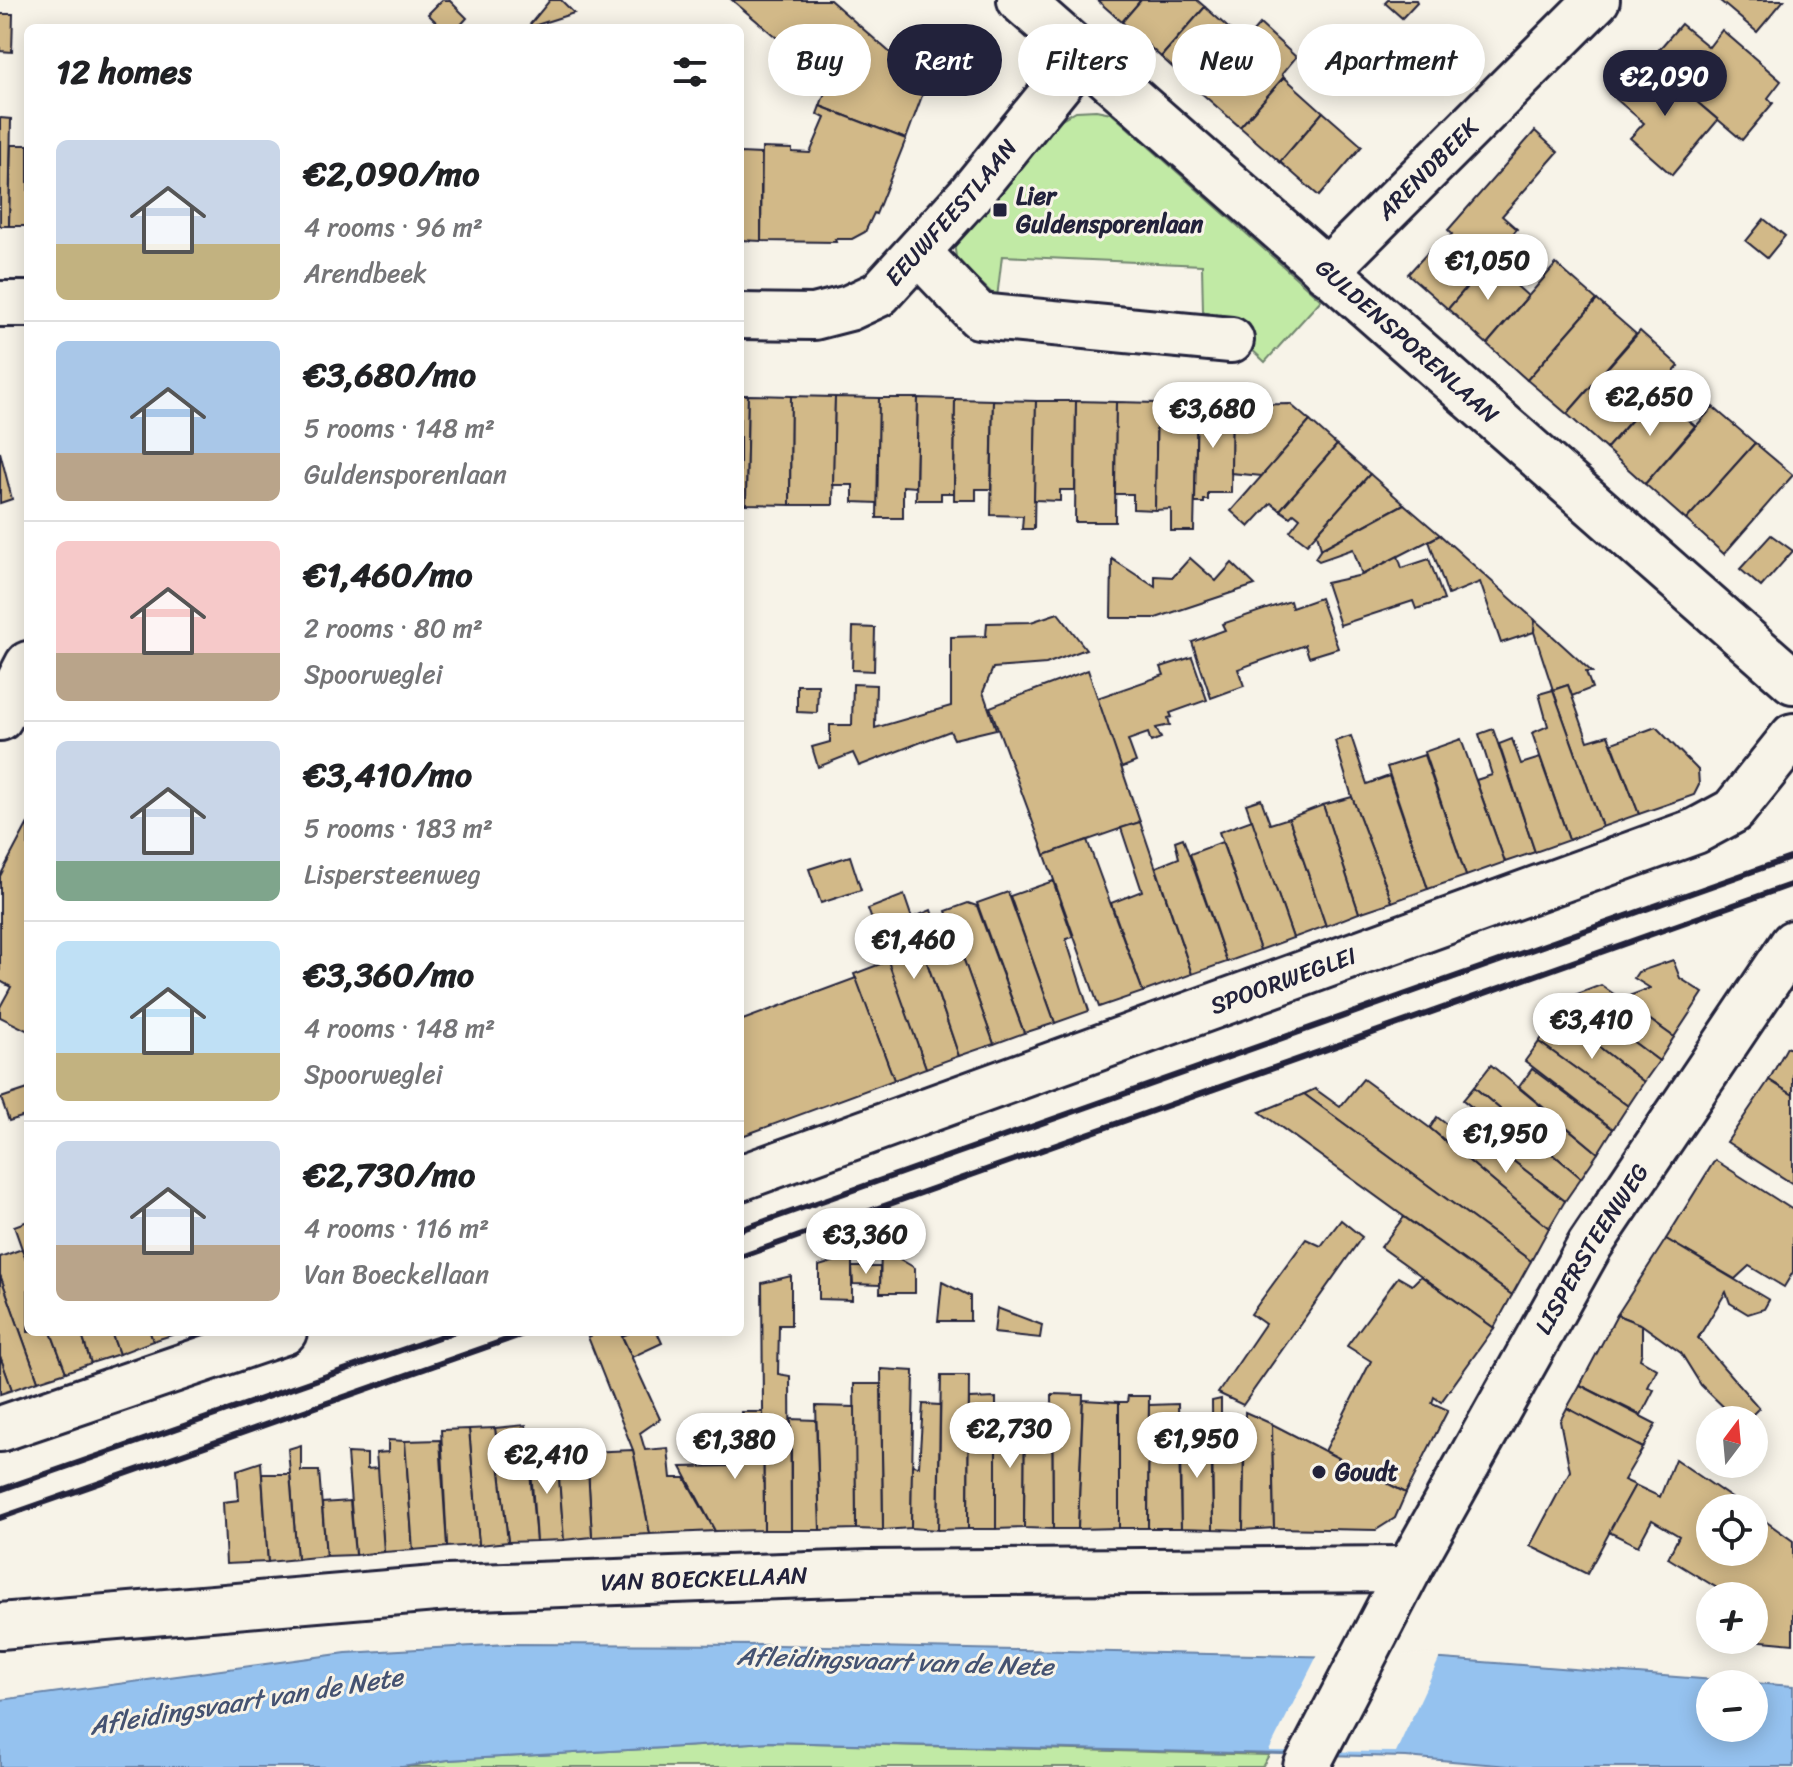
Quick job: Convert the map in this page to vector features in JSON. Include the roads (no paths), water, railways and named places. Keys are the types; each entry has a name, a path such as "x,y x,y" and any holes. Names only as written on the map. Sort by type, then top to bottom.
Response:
{"street":[{"name":"GULDENSPORENLAAN","path":"1020,0 1047,24"},
{"name":"ARENDBEEK","path":"1326,271 1597,0"},
{"name":"EEUWFEESTLAAN","path":"744,316 814,317 849,308 879,294 970,194 1050,96"},
{"name":"GULDENSPORENLAAN","path":"1127,96 1793,681"},
{"path":"918,252 979,316 1231,340"},
{"path":"0,304 24,304"},
{"path":"0,718 24,672"},
{"name":"SPOORWEGLEI","path":"744,1177 1696,831 1733,811 1793,736"},
{"name":"LISPERSTEENWEG","path":"1309,1762 1409,1569 1590,1245 1793,943"},
{"path":"0,1429 272,1336"},
{"name":"VAN BOECKELLAAN","path":"0,1626 447,1588 868,1573 1409,1569"}],"water":[{"name":"Afleidingsvaart van de Nete","path":"508,1644 778,1645 1443,1659 1696,1679 1696,1742 1768,1742 1768,1684 1793,1686 1793,1767 1520,1767 1406,1757 770,1742 448,1760 402,1767 0,1767 0,1700 346,1653"}],"railway":[{"path":"744,1229 1793,857"},
{"path":"744,1256 1793,884"},
{"path":"0,1490 442,1336"},
{"path":"0,1518 518,1336"}],"place":[{"name":"Lier Guldensporenlaan","path":"1000,210"},
{"name":"Goudt","path":"1319,1472"}]}
